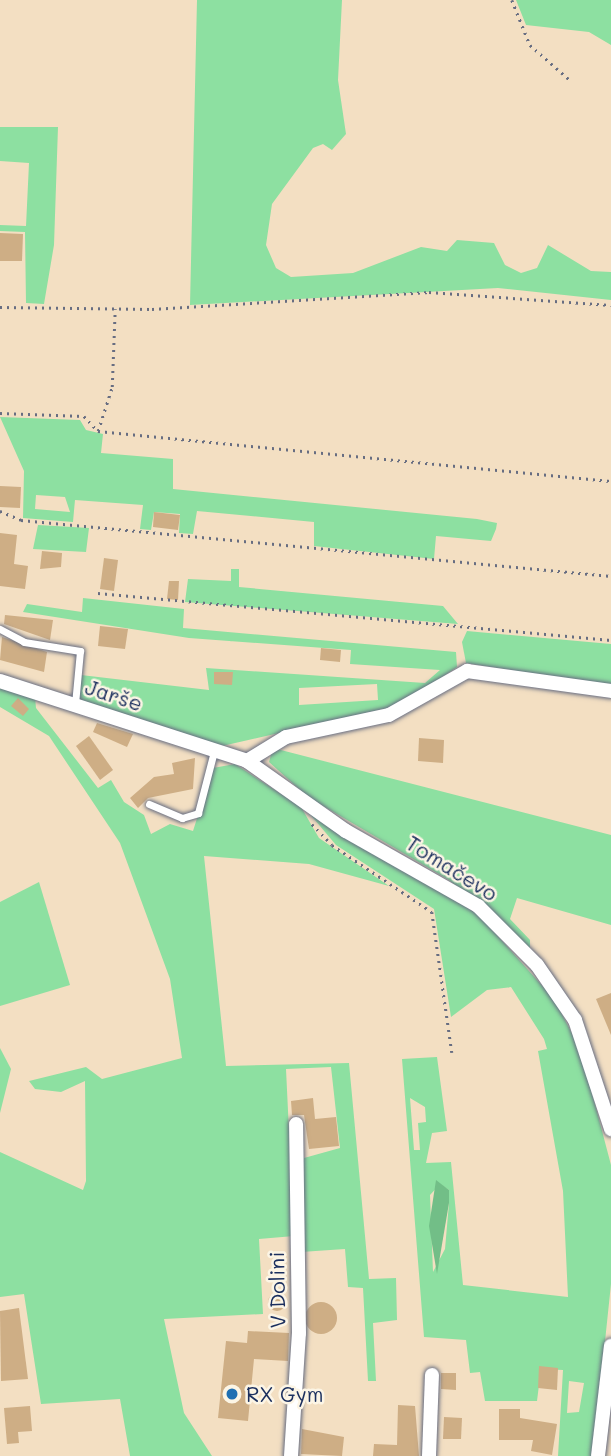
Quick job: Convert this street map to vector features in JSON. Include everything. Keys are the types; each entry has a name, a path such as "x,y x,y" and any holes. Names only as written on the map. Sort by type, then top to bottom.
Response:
{"street":[{"path":"247,761 278,740 389,715 460,672 611,691"},
{"name":"Jarše","path":"0,681 215,750"},
{"name":"Tomačevo","path":"215,750 247,761 304,801 436,878 501,925 575,1020 611,1129"},
{"name":"V Dolini","path":"291,1456 299,1333 296,1124"},
{"path":"598,1456 611,1346"},
{"path":"429,1456 432,1376"}],"lane":[{"path":"0,629 24,642 80,651 75,704"},
{"path":"149,804 182,818 198,813 215,750"}],"path":[{"path":"512,0 530,45 571,81"},
{"path":"0,307 115,309 429,292 611,305"},
{"path":"98,431 112,387 115,309"},
{"path":"0,414 84,416 98,431 611,481"},
{"path":"0,511 21,520 611,576"},
{"path":"98,593 611,640"},
{"path":"304,801 321,837 432,912 452,1053"}],"green space":[{"path":"197,0 342,0 338,80 346,134 332,150 323,144 313,148 272,204 266,245 276,268 291,277 353,273 421,247 447,251 457,240 494,243 505,265 521,273 537,268 548,245 591,271 611,272 611,300 498,288 190,305"},
{"path":"516,0 611,0 611,45 589,32 526,25"},
{"path":"0,127 58,127 54,245 44,304 26,303 25,232 0,231 0,225 26,226 29,163 0,161"},
{"path":"0,417 80,420 86,430 103,434 101,453 173,459 173,489 497,523 491,541 436,536 434,559 314,546 314,522 197,511 193,534 179,533 180,514 154,512 151,530 140,529 143,505 75,500 73,522 23,518 24,471","holes":["36,495 65,497 70,512 35,509"]},
{"path":"38,525 89,528 86,552 33,549"},
{"path":"231,569 239,569 239,587 443,606 458,624 185,602 188,579 231,581"},
{"path":"83,598 184,609 183,628 456,652 457,667 401,705 222,746 79,701 81,675 209,690 206,668 425,683 440,670 350,664 351,650 189,638 23,612 27,604 82,612","holes":["377,684 378,700 299,705 299,688"]},
{"path":"467,631 611,644 611,686 466,663 462,642"},
{"path":"0,685 35,697 36,708 98,788 111,780 124,802 144,815 151,834 170,824 193,831 213,768 235,764 301,807 319,838 389,886 309,864 204,856 226,1066 349,1063 369,1279 396,1278 397,1320 373,1323 376,1381 368,1381 363,1288 348,1287 345,1249 301,1252 301,1166 304,1158 340,1148 331,1067 286,1069 294,1236 259,1239 263,1314 164,1319 184,1413 212,1456 130,1456 120,1399 41,1404 24,1294 0,1297 0,1152 83,1190 86,1181 85,1081 61,1092 35,1089 29,1081 86,1067 102,1079 182,1058 170,979 120,843 49,736 0,707"},
{"path":"273,748 611,835 611,925 517,898 510,919 530,940 530,950 449,880 308,797 269,762"},
{"path":"309,813 479,915 554,999 581,1051 611,1165 611,1284 593,1456 558,1456 563,1370 541,1369 537,1401 485,1401 480,1372 470,1373 466,1340 424,1337 402,1059 437,1057 447,1131 432,1133 426,1163 451,1162 463,1285 568,1297 563,1191 538,1051 547,1049 544,1039 511,987 487,990 451,1017 434,909 336,845","holes":["410,1098 425,1107 426,1122 418,1123 420,1150 414,1150","440,1184 449,1190 445,1249 433,1272 430,1195","569,1381 584,1383 579,1412 567,1413"]},
{"path":"39,882 70,985 0,1006 0,902"},
{"path":"0,1048 11,1069 0,1113"},
{"path":"436,1180 449,1190 437,1274 429,1226"}],"building":[{"path":"0,233 23,234 22,261 0,261"},
{"path":"0,486 21,487 20,508 0,507"},
{"path":"154,512 180,515 178,530 153,527"},
{"path":"0,533 17,535 14,564 28,566 25,589 0,586"},
{"path":"42,551 62,553 61,567 40,569"},
{"path":"104,558 118,560 114,591 100,589"},
{"path":"169,581 179,581 178,600 167,599"},
{"path":"5,615 53,620 50,640 4,624"},
{"path":"100,626 128,629 125,649 98,646"},
{"path":"2,637 47,652 44,672 0,660"},
{"path":"321,648 341,650 340,662 320,660"},
{"path":"214,672 233,672 232,685 214,684"},
{"path":"18,698 29,709 23,716 11,706"},
{"path":"97,723 133,734 127,747 93,732"},
{"path":"89,736 113,770 100,780 76,746"},
{"path":"419,738 444,740 443,763 418,761"},
{"path":"195,758 193,789 148,798 138,808 130,798 154,777 174,774 172,763"},
{"path":"611,993 611,1035 596,999"},
{"path":"313,1098 315,1119 336,1117 339,1146 309,1149 304,1115 292,1115 291,1101"},
{"path":"277,1293 283,1296 286,1302 283,1308 277,1311 271,1308 268,1302 271,1296"},
{"path":"321,1302 332,1307 337,1318 332,1329 321,1334 310,1329 305,1318 310,1307"},
{"path":"19,1308 28,1379 1,1381 0,1311"},
{"path":"248,1331 289,1333 288,1361 254,1359 248,1421 218,1418 226,1341 247,1343"},
{"path":"539,1366 558,1368 557,1390 538,1388"},
{"path":"441,1373 456,1373 456,1390 441,1389"},
{"path":"398,1405 415,1406 419,1456 373,1456 374,1444 397,1445"},
{"path":"30,1406 32,1431 18,1432 19,1443 7,1444 4,1408"},
{"path":"499,1409 520,1409 520,1418 557,1424 552,1455 531,1451 533,1440 499,1440"},
{"path":"444,1417 462,1418 461,1439 443,1439"},
{"path":"302,1429 344,1437 342,1456 301,1454"}],"place":[{"name":"RX Gym","path":"232,1394"}]}
